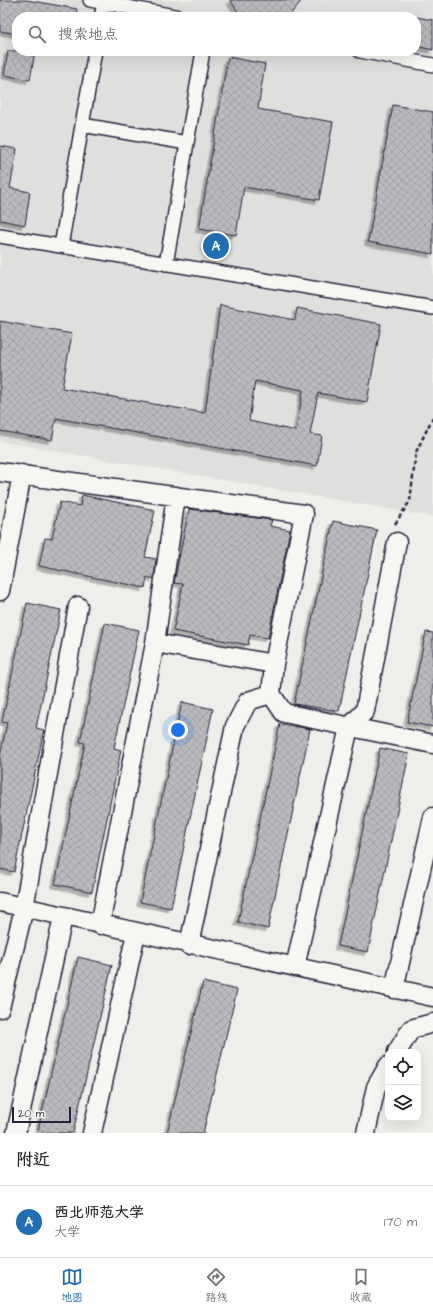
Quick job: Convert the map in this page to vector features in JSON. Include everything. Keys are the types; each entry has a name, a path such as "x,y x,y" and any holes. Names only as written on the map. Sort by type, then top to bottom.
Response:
{"street":[{"path":"90,0 153,12"},
{"path":"102,12 104,3"},
{"path":"61,246 94,56"},
{"path":"166,264 202,56"},
{"path":"386,56 433,65"},
{"path":"82,125 187,143"},
{"path":"0,236 433,308"},
{"path":"0,472 304,514 274,664 271,694 284,713 433,744"},
{"path":"0,591 22,474"},
{"path":"100,925 155,643 176,496"},
{"path":"295,967 349,727 365,711 397,542"},
{"path":"0,1008 24,908 78,606"},
{"path":"155,643 274,664"},
{"path":"189,945 235,726 248,701 271,694"},
{"path":"394,989 433,817"},
{"path":"0,902 189,945 433,997"},
{"path":"16,1133 64,917"},
{"path":"92,1133 136,933"},
{"path":"399,1049 411,1029 433,1023"},
{"path":"366,1133 376,1087 385,1071"}],"path":[{"path":"397,542 395,523 410,501 416,452 433,417"}],"shaded area":[{"path":"0,0 433,0 433,517 0,441"}],"building":[{"path":"0,0 27,0 77,9 77,12 12,12 12,33 0,31"},
{"path":"230,0 302,0 292,12 238,12"},
{"path":"421,18 433,20 433,50 421,47"},
{"path":"8,51 12,51 12,56 34,56 30,80 4,75"},
{"path":"228,57 265,64 258,109 333,122 319,200 244,187 236,235 199,229"},
{"path":"393,105 433,112 433,254 368,242"},
{"path":"0,146 17,149 10,188 30,192 25,225 0,220"},
{"path":"220,305 295,320 297,308 381,324 367,402 318,393 310,434 322,436 317,466 56,418 52,440 0,431 0,321 72,334 62,388 205,413","holes":["255,381 303,390 296,431 249,421"]},
{"path":"82,495 155,510 145,557 156,559 154,579 147,577 145,588 39,566 45,538 52,539 60,502 80,506"},
{"path":"189,509 272,520 270,526 290,530 268,638 250,635 248,645 173,631 183,584 174,583"},
{"path":"333,521 377,530 339,711 294,704"},
{"path":"27,603 61,610 36,728 44,730 14,872 0,869 0,756 7,723 2,722"},
{"path":"105,623 139,630 114,748 121,750 92,892 55,884 85,743 80,742"},
{"path":"426,632 433,633 433,727 407,722"},
{"path":"182,702 213,709 171,908 140,902"},
{"path":"280,724 310,729 268,929 238,922"},
{"path":"380,748 409,754 368,952 338,946"},
{"path":"78,957 112,965 73,1133 53,1133 38,1130"},
{"path":"203,982 237,990 203,1133 167,1133"}],"place":[{"name":"西北师范大学","path":"216,246"}]}
